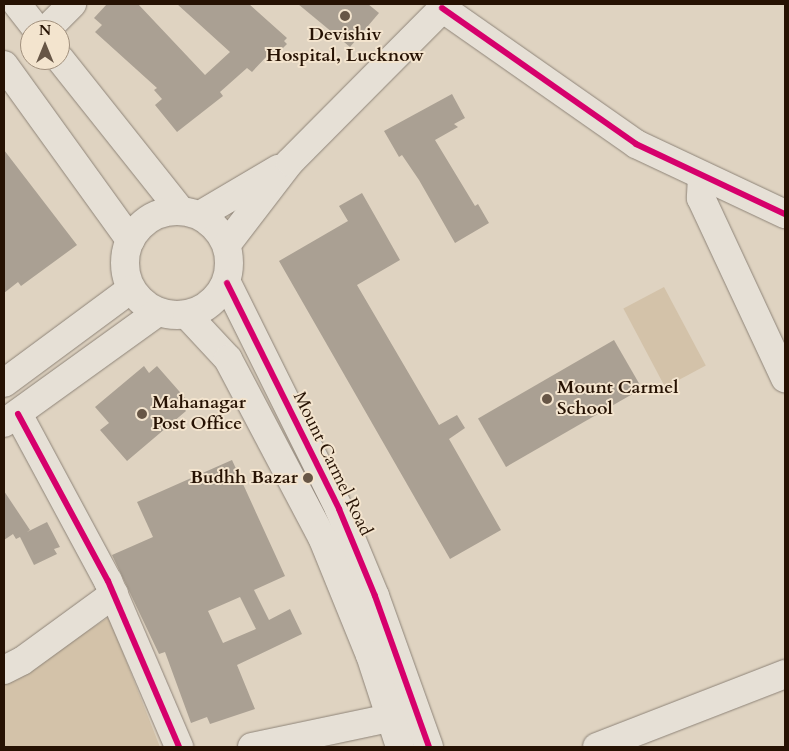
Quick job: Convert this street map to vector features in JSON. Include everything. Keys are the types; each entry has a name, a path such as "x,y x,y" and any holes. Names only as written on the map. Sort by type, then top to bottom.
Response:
{"street":[{"path":"17,4 30,20"},
{"path":"56,20 72,4"},
{"path":"227,244 290,162 444,6 636,144 785,214"},
{"path":"4,65 130,240"},
{"path":"69,70 190,212 217,228 227,244 231,264 227,284 211,304 187,315 158,312 144,304 131,289 124,264 130,240 142,224 160,213 190,212 290,162"},
{"path":"702,176 701,198 785,378"},
{"name":"Mount Carmel Road","path":"227,284 339,509 375,596 429,747"},
{"path":"4,383 131,289"},
{"path":"158,312 11,418 114,594 179,747"},
{"path":"187,315 228,360 277,448 322,537 370,656 400,747"},
{"path":"4,670 22,661 114,594"},
{"path":"597,747 785,674"},
{"path":"252,747 390,718"}],"shaded area":[{"path":"664,287 706,366 665,387 623,309"},
{"path":"109,617 160,747 5,747 4,685"}],"building":[{"path":"107,4 138,4 205,75 230,52 177,4 249,4 287,38 284,41 287,44 271,60 267,56 252,72 247,68 220,92 223,96 177,132 155,105 162,99 154,90 157,88 95,32 102,25 94,18"},
{"path":"298,4 368,4 379,13 350,47"},
{"path":"452,94 465,118 454,124 458,127 435,140 475,206 478,204 489,223 455,243 419,180 402,155 399,157 384,131"},
{"path":"4,150 77,245 21,286 18,282 4,293"},
{"path":"362,193 400,260 357,285 439,425 457,415 465,428 449,439 501,530 450,559 279,261 348,221 339,206"},
{"path":"614,340 642,388 506,467 478,418"},
{"path":"144,366 149,373 157,366 186,399 180,404 186,411 127,461 100,430 109,423 95,407"},
{"path":"232,460 285,576 254,590 269,620 290,609 302,634 237,665 255,709 210,724 207,717 191,723 165,652 159,654 112,555 153,537 137,502","holes":["240,597 256,629 223,643 208,611"]},
{"path":"4,491 30,530 27,532 47,522 60,547 54,549 57,554 34,565 20,537 16,539 13,534 4,540"}],"cycle path":[{"path":"442,8 636,144 785,214"},
{"path":"227,283 339,509 375,596 429,747"},
{"path":"18,414 108,581 179,747"}],"place":[{"name":"Devishiv Hospital, Lucknow","path":"345,16"},
{"name":"Mount Carmel School","path":"547,399"},
{"name":"Mahanagar Post Office","path":"142,414"},
{"name":"Budhh Bazar","path":"308,478"}]}
